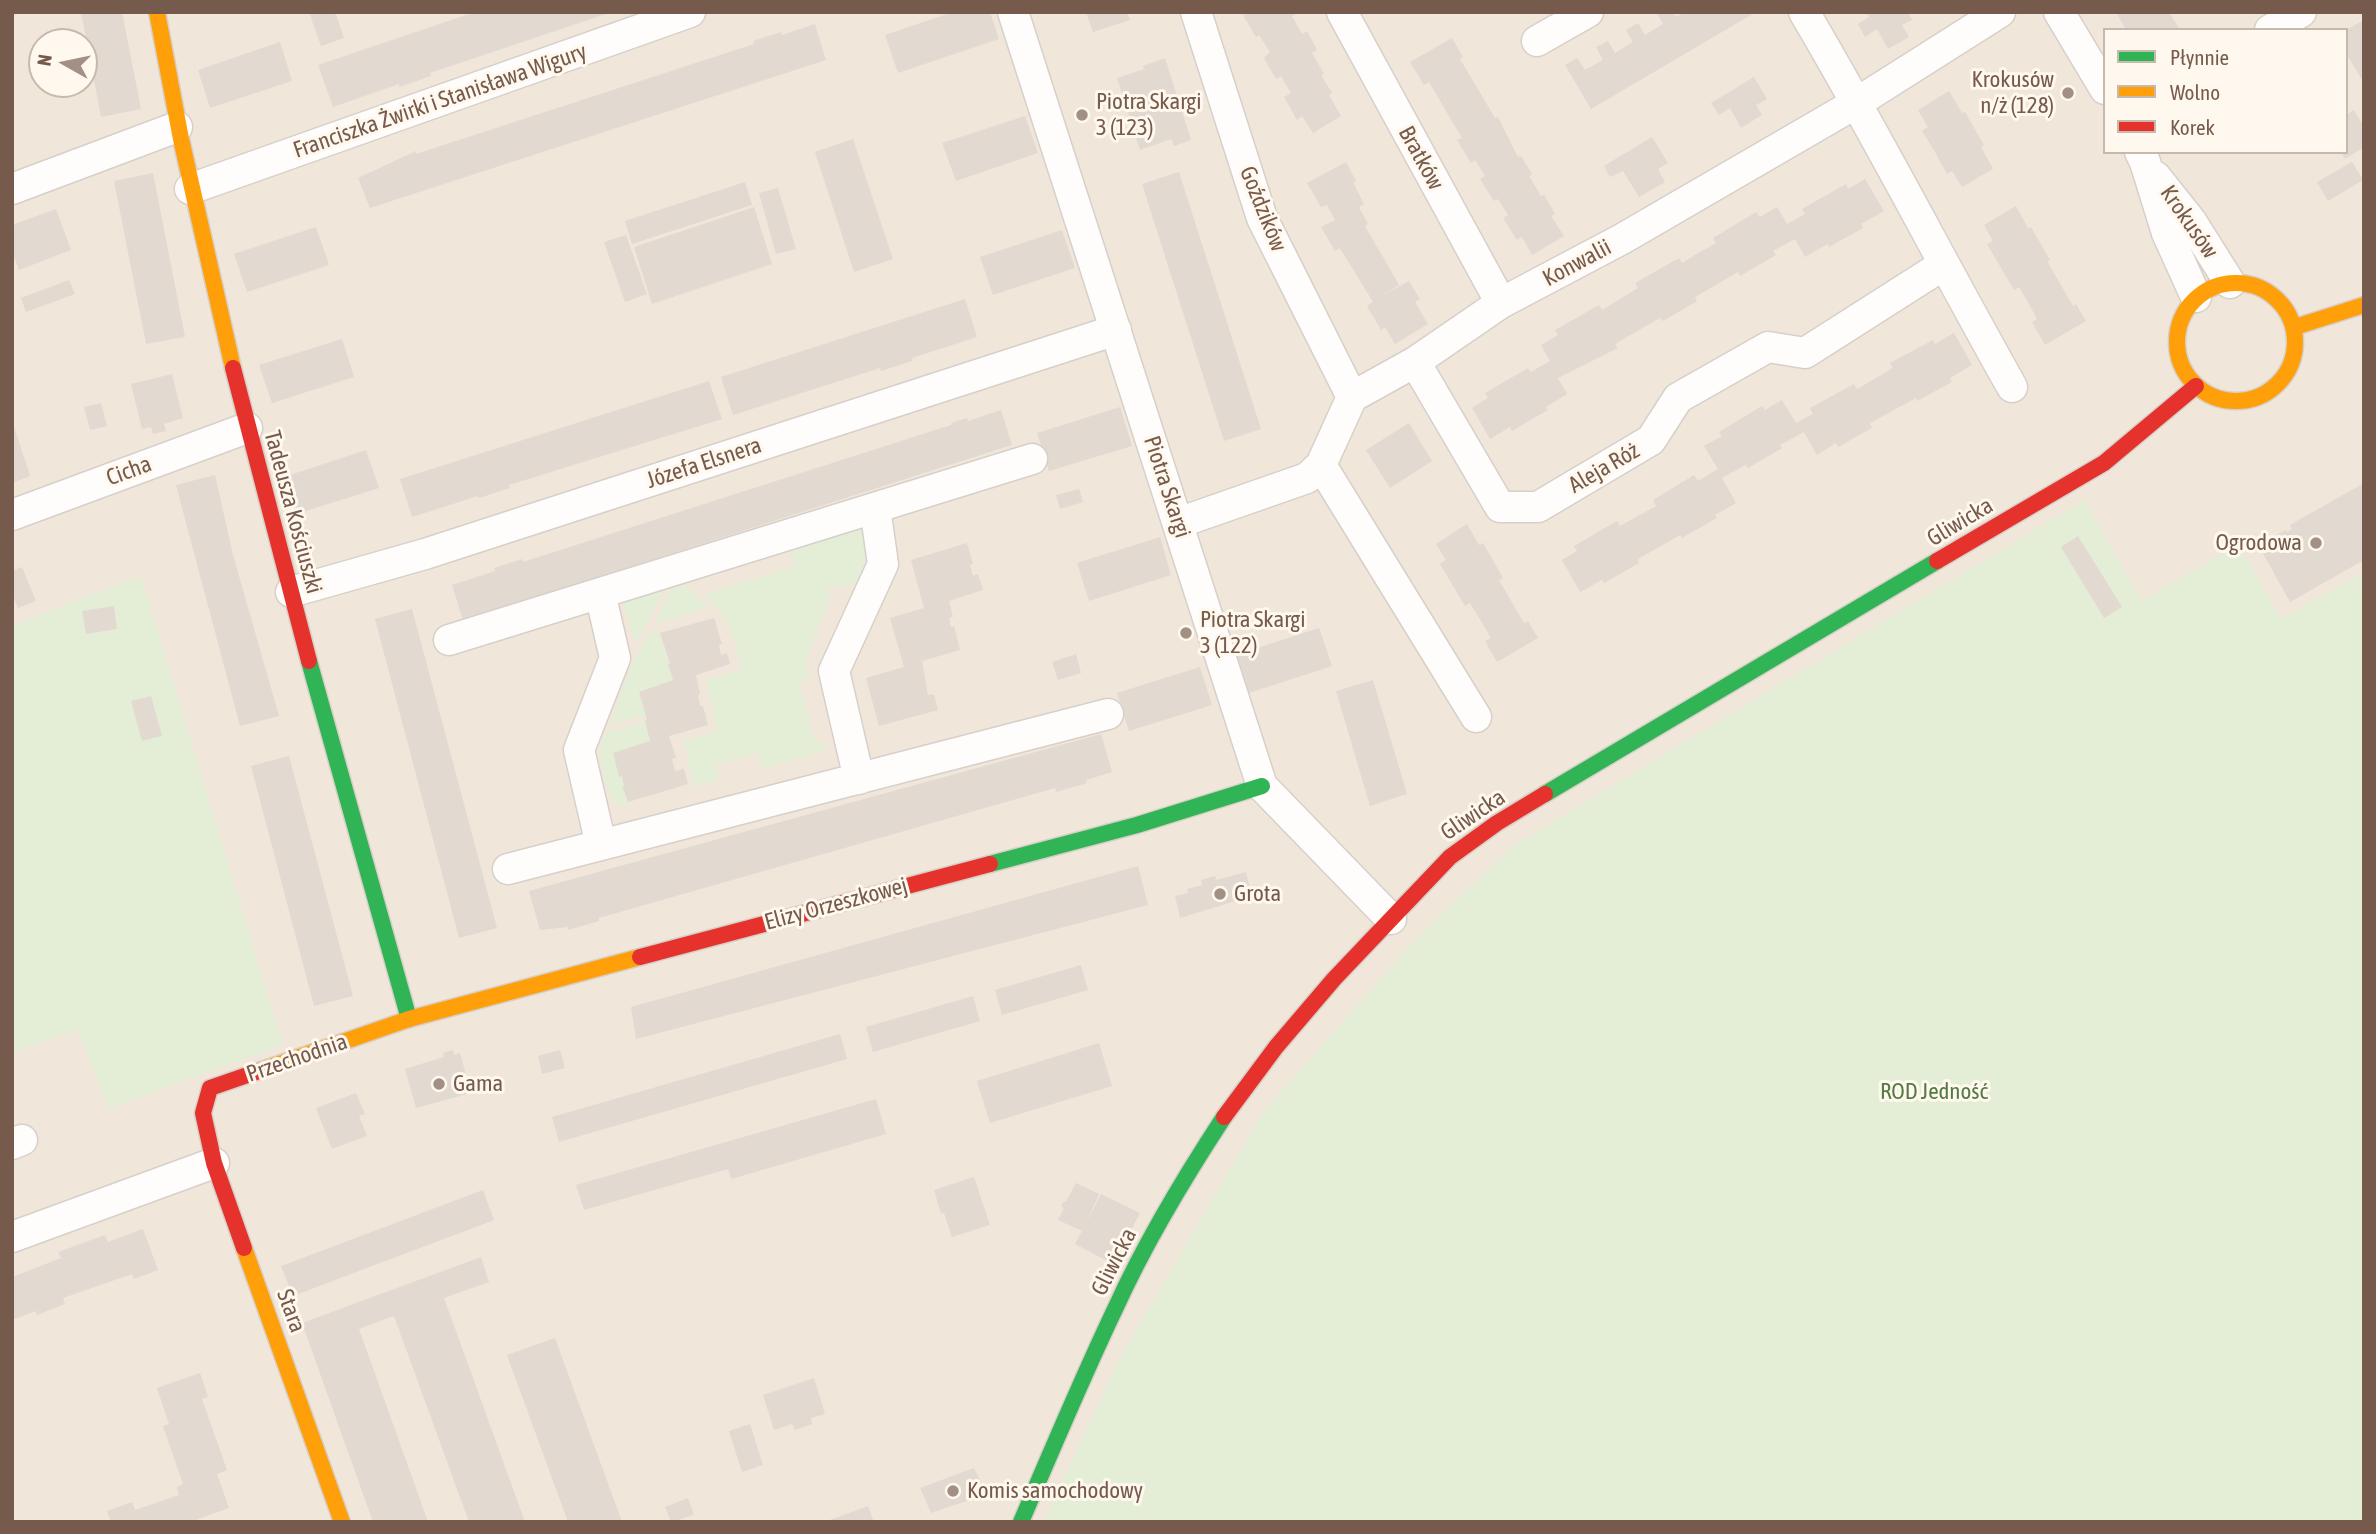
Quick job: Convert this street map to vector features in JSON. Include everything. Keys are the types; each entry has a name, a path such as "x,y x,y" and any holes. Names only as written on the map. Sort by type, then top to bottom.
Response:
{"street":[{"name":"Tadeusza Kościuszki","path":"157,12 190,189 247,428 409,1019"},
{"name":"Franciszka Żwirki i Stanisława Wigury","path":"190,189 691,12"},
{"name":"Piotra Skargi","path":"1013,12 1262,786 1391,919"},
{"name":"Goździków","path":"1196,12 1262,218 1352,397"},
{"name":"Bratków","path":"1342,12 1501,303"},
{"path":"1537,41 1588,12"},
{"path":"1804,12 1858,102 1943,265 2012,387"},
{"name":"Konwalii","path":"1352,397 1415,362 1501,303 1622,239 1858,102 2000,12"},
{"path":"2059,12 2103,86"},
{"path":"2273,28 2301,12"},
{"path":"12,189 177,127"},
{"name":"Krokusów","path":"2143,157 2191,221 2230,283"},
{"name":"Krokusów","path":"2143,157 2167,233 2196,297"},
{"name":"Aleja Róż","path":"1415,362 1500,507 1538,507 1651,440 1678,398 1768,347 1805,354 1943,265"},
{"path":"2242,282 2258,286 2272,294 2284,306 2295,327 2294,354 2288,371 2277,385 2263,395 2246,401 2228,401 2211,396 2196,386 2182,366 2176,342 2185,310 2196,297 2209,288 2230,283 2242,282"},
{"path":"2295,327 2364,305"},
{"name":"Józefa Elsnera","path":"291,592 425,554 1116,330"},
{"name":"Gliwicka","path":"1021,1522 1116,1306 1187,1174 1276,1047 1335,979 1450,857 1497,823 2104,463 2196,386"},
{"path":"1178,523 1307,478 1321,465 1352,397"},
{"name":"Cicha","path":"12,515 247,428"},
{"path":"449,640 1032,459"},
{"path":"1321,465 1476,717"},
{"path":"859,779 834,671 883,564 875,508"},
{"path":"600,593 615,658 579,750 601,845"},
{"path":"508,869 1108,714"},
{"name":"Elizy Orzeszkowej","path":"409,1019 1138,825 1262,786"},
{"name":"Przechodnia","path":"203,1113 210,1088 409,1019"},
{"name":"Stara","path":"203,1113 214,1163 342,1522"},
{"path":"12,1237 214,1163"}],"shaded area":[{"path":"12,12 2364,12 2364,572 2281,619 2238,545 2142,601 2086,500 1264,1111 1120,1358 1044,1522 12,1522"}],"green space":[{"name":"ROD Jedność","path":"2086,499 2090,511 2142,601 2238,544 2281,619 2364,572 2364,1522 1044,1522 1120,1358 1264,1111 1415,940 1513,846"},
{"path":"863,523 874,548 860,580 850,585 828,588 830,603 825,604 827,613 821,614 823,624 817,625 819,634 813,635 815,645 808,646 810,655 804,656 809,680 799,682 815,742 824,741 825,751 762,769 757,753 715,765 719,780 694,787 683,741 718,731 706,680 742,670 729,624 705,594 795,566 788,540"},
{"path":"141,576 283,1045 108,1109 78,1030 12,1053 12,625"},
{"path":"670,582 637,641 634,641 622,598"},
{"path":"676,582 680,582 706,603 706,606 704,609 656,623 655,621"},
{"path":"657,630 673,680 639,692 646,715 609,725 632,664 650,632"},
{"path":"645,721 650,741 613,753 630,805 618,805 611,796 603,772 600,751 602,740 604,734"}],"building":[{"path":"81,12 122,12 141,109 101,117 97,98 98,28 84,28"},
{"path":"309,12 335,12 344,38 321,46"},
{"path":"475,12 609,13 430,73 431,76 399,87 399,84 333,107 318,65"},
{"path":"953,12 990,12 999,39 898,73 885,35"},
{"path":"1086,12 1127,12 1130,20 1093,32"},
{"path":"1248,12 1294,12 1292,16 1302,34 1307,31 1317,50 1312,53 1332,93 1329,95 1341,116 1313,133 1302,116 1297,120 1284,97 1291,93 1281,76 1276,79 1264,58 1270,52 1259,35 1256,37 1243,15"},
{"path":"1656,12 1673,12 1676,17 1684,12 1756,12 1591,109 1565,65 1577,58 1585,70 1603,60 1596,47 1608,41 1615,53 1633,42 1626,30 1638,23 1645,35 1663,24"},
{"path":"1866,12 1908,12 1912,20 1902,25 1909,37 1888,49 1877,29 1865,37 1858,24 1869,17"},
{"path":"2116,12 2169,12 2179,28 2125,28"},
{"path":"2364,20 2364,83 2348,56 2348,29"},
{"path":"815,24 826,60 370,208 358,178 416,151 416,154 754,44 753,41"},
{"path":"1452,38 1463,57 1460,59 1495,118 1498,117 1518,157 1521,156 1532,174 1529,176 1541,196 1544,195 1555,214 1551,216 1564,236 1532,255 1522,237 1517,240 1503,218 1508,215 1498,199 1494,201 1480,179 1485,176 1475,160 1471,163 1457,140 1462,138 1429,82 1424,85 1410,62"},
{"path":"280,42 292,81 210,108 198,70"},
{"path":"1165,58 1191,140 1174,146 1171,139 1140,150 1117,78"},
{"path":"1754,77 1767,99 1756,105 1762,115 1741,128 1730,108 1719,115 1711,103"},
{"path":"1949,91 1984,145 1981,147 1993,169 1962,187 1952,171 1947,174 1922,131 1928,127 1918,110"},
{"path":"2354,110 2364,127 2364,147 2345,159 2342,154 2348,154 2348,114"},
{"path":"1025,116 1038,153 956,181 942,143"},
{"path":"1652,137 1668,163 1658,169 1665,182 1639,197 1623,171 1610,177 1604,166"},
{"path":"853,139 893,259 854,272 815,152"},
{"path":"1346,162 1364,204 1359,207 1368,224 1365,226 1399,285 1377,298 1409,281 1420,299 1415,302 1428,324 1395,344 1385,327 1381,330 1367,306 1373,302 1340,248 1335,251 1321,227 1335,220 1327,205 1321,207 1307,183"},
{"path":"2352,162 2363,180 2328,201 2317,182"},
{"path":"1179,172 1261,429 1224,441 1142,184"},
{"path":"153,173 185,337 146,344 114,181"},
{"path":"1865,179 1884,211 1861,224 1863,228 1805,257 1795,239 1773,251 1776,255 1740,276 1738,272 1695,297 1697,301 1663,321 1660,318 1615,344 1618,348 1558,378 1567,394 1546,407 1548,410 1512,431 1510,427 1490,439 1472,408 1488,398 1485,393 1528,368 1531,372 1550,361 1541,345 1558,335 1555,330 1599,305 1602,310 1638,288 1635,283 1679,258 1682,263 1716,243 1713,238 1756,212 1760,217 1777,207 1787,224 1805,214 1802,209 1846,184 1848,189"},
{"path":"745,182 752,205 632,244 625,221"},
{"path":"778,188 796,249 776,254 759,193"},
{"path":"2016,206 2050,260 2047,261 2073,306 2076,304 2086,321 2045,345 2032,322 2037,319 2028,302 2019,287 2014,290 1987,244 1993,241 1984,225"},
{"path":"754,207 772,264 652,304 634,247"},
{"path":"56,209 71,250 19,270 12,251 12,225"},
{"path":"316,227 329,265 247,292 234,254"},
{"path":"1062,230 1075,268 993,295 980,257"},
{"path":"626,235 647,294 625,302 604,242"},
{"path":"69,280 75,294 26,312 21,298"},
{"path":"965,299 977,337 881,371 880,368 733,415 721,377"},
{"path":"1954,333 1972,365 1950,378 1952,382 1917,401 1916,398 1870,423 1872,428 1838,447 1836,443 1817,455 1804,432 1780,445 1782,448 1748,468 1746,465 1722,478 1736,503 1715,515 1717,518 1638,559 1639,563 1604,583 1602,580 1580,592 1562,560 1577,551 1574,546 1617,521 1620,526 1656,506 1653,500 1694,475 1698,481 1718,469 1704,446 1722,436 1719,432 1762,406 1765,410 1782,400 1796,423 1813,414 1810,408 1854,384 1857,389 1893,368 1890,363 1933,340 1935,344"},
{"path":"342,339 354,377 272,403 259,365"},
{"path":"172,374 183,418 164,424 166,431 153,434 151,427 142,429 131,384"},
{"path":"709,381 722,419 412,517 400,479"},
{"path":"101,403 107,426 90,430 84,407"},
{"path":"1120,407 1132,446 1049,471 1037,433"},
{"path":"1001,410 1012,445 463,620 452,585 495,571 494,568 522,559 523,562 951,423 967,418 968,421"},
{"path":"12,423 30,476 12,483"},
{"path":"1409,423 1432,461 1390,488 1366,450"},
{"path":"366,450 379,488 296,514 284,477"},
{"path":"215,475 233,555 279,716 240,726 176,485"},
{"name":"Ogrodowa","path":"2364,483 2364,560 2290,602 2260,548 2278,538 2276,535 2292,529 2290,525"},
{"path":"1079,489 1083,502 1060,509 1056,495"},
{"path":"1467,524 1479,545 1483,543 1503,578 1499,580 1524,623 1528,621 1538,638 1497,662 1485,641 1491,638 1470,603 1465,606 1440,564 1446,560 1436,544"},
{"path":"2078,536 2122,607 2104,618 2061,547"},
{"path":"1160,537 1171,575 1089,601 1077,563"},
{"path":"967,543 973,564 970,565 973,576 978,574 983,590 949,601 953,617 949,618 951,627 954,626 960,650 922,661 928,695 934,694 938,710 879,726 866,678 904,667 890,618 924,608 911,560"},
{"path":"22,567 36,601 18,608 12,594 12,571"},
{"path":"114,606 117,629 86,634 82,611"},
{"path":"412,609 497,928 459,938 375,619"},
{"path":"714,618 722,644 719,645 721,655 727,653 730,664 696,675 700,706 703,706 708,725 669,736 676,758 672,759 675,771 684,769 688,784 628,802 613,753 650,741 639,692 673,680 660,633"},
{"path":"1319,628 1332,666 1249,693 1236,655"},
{"path":"1076,654 1081,673 1058,680 1052,662"},
{"path":"1200,667 1212,705 1129,731 1117,693"},
{"path":"1373,680 1407,794 1370,806 1336,691"},
{"path":"151,696 162,736 142,741 131,701"},
{"path":"1101,734 1112,772 1086,780 1087,783 1056,792 1055,788 599,918 599,921 568,930 568,927 540,930 529,891"},
{"path":"289,756 353,996 314,1006 251,766"},
{"path":"1138,866 1148,905 636,1039 631,1007"},
{"name":"Grota","path":"1246,872 1252,896 1180,918 1175,896 1188,893 1187,889 1202,885 1201,880 1215,876 1216,880"},
{"path":"1081,965 1088,990 1002,1015 995,990"},
{"path":"973,996 980,1021 873,1052 866,1027"},
{"path":"840,1034 847,1059 559,1142 552,1117"},
{"path":"1099,1043 1112,1086 990,1123 977,1081"},
{"path":"453,1050 454,1055 460,1053 471,1093 416,1108 405,1069 444,1057 443,1053"},
{"path":"560,1050 565,1068 542,1074 538,1056"},
{"path":"356,1093 365,1114 359,1116 367,1136 332,1149 316,1108"},
{"path":"876,1099 886,1134 731,1179 728,1169 584,1210 576,1185"},
{"path":"974,1177 990,1225 952,1237 934,1190"},
{"path":"1076,1183 1099,1194 1085,1225 1101,1194 1140,1213 1113,1264 1075,1244 1082,1231 1058,1220 1064,1208 1061,1206"},
{"path":"483,1190 494,1220 293,1296 281,1266"},
{"path":"143,1229 158,1270 134,1279 132,1274 63,1298 65,1304 37,1315 36,1311 12,1320 12,1277 61,1258 58,1252 105,1235 108,1242"},
{"path":"481,1257 489,1282 444,1298 525,1522 469,1522 394,1316 359,1329 428,1522 373,1522 302,1323"},
{"path":"555,1338 622,1522 568,1522 507,1355"},
{"path":"200,1373 208,1397 202,1399 227,1470 217,1474 229,1508 190,1522 111,1522 107,1511 132,1502 135,1510 179,1495 177,1487 183,1484 163,1426 169,1424 157,1388"},
{"path":"814,1378 825,1414 811,1418 812,1424 795,1430 792,1424 774,1430 763,1395"},
{"path":"750,1424 763,1465 742,1472 729,1431"},
{"name":"Komis samochodowy","path":"974,1468 987,1494 931,1513 920,1488"},
{"path":"688,1498 694,1515 671,1522 665,1507"},
{"path":"868,1506 874,1522 827,1522 827,1521"}],"traffic: fast":[{"path":"1545,794 1937,561"},
{"path":"309,661 409,1019"},
{"path":"990,864 1137,825 1262,786"},
{"path":"1021,1522 1079,1387 1140,1258 1166,1210 1224,1117"}],"traffic: slow":[{"path":"157,12 181,139 233,368"},
{"path":"2236,283 2259,287 2278,300 2291,319 2295,342 2291,365 2278,384 2259,397 2236,401 2213,397 2194,384 2181,365 2177,342 2181,319 2194,300 2213,287 2236,283"},
{"path":"2295,327 2364,305"},
{"path":"259,1071 409,1019 640,957"},
{"path":"244,1248 342,1522"}],"traffic: jam":[{"path":"233,368 309,661"},
{"path":"1937,561 2104,463 2196,386"},
{"path":"1224,1117 1276,1047 1334,979 1450,857 1497,823 1545,794"},
{"path":"640,957 990,864"},
{"path":"244,1248 214,1163 203,1113 210,1088 259,1071"}],"place":[{"name":"Krokusów n/ż (128)","path":"2068,93"},
{"name":"Piotra Skargi 3 (123)","path":"1082,115"},
{"name":"Ogrodowa","path":"2316,543"},
{"name":"Piotra Skargi 3 (122)","path":"1186,633"},
{"name":"Grota","path":"1220,894"},
{"name":"Gama","path":"439,1084"},
{"name":"Komis samochodowy","path":"953,1491"}]}
